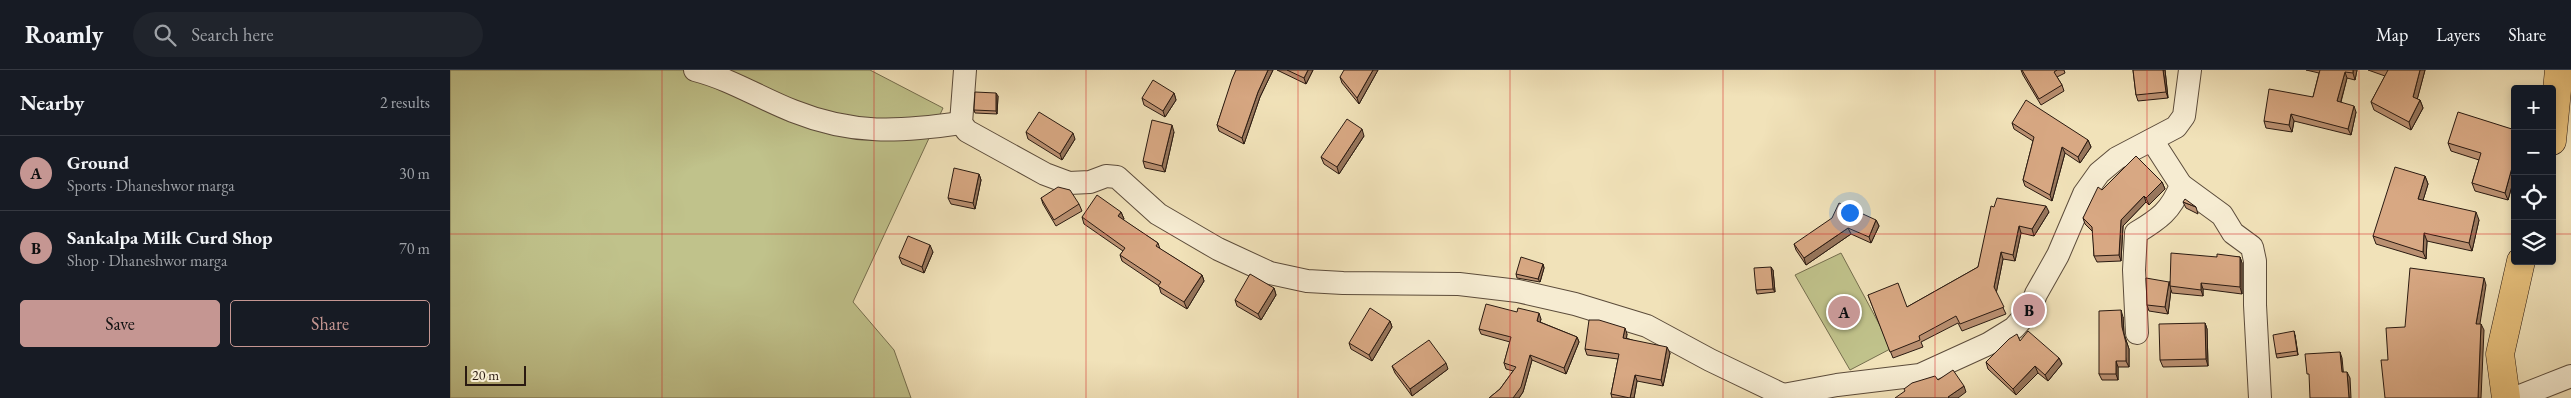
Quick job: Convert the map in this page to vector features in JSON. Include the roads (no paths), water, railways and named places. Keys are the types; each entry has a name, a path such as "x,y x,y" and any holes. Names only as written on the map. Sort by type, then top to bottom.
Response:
{"main road":[{"path":"2553,130 2559,70"},
{"path":"2506,398 2500,354 2520,265"}],"street":[{"path":"695,70 746,88 793,111 853,129 906,131 961,123"},
{"path":"965,70 961,123 967,131 1045,174 1069,183 1090,182 1106,176 1117,177 1158,214 1218,249 1270,273 1307,280 1343,283 1459,284 1518,292 1575,304 1647,326 1780,397 1837,385 1920,375 1988,344 2014,328 2030,310 2036,294 2058,255 2084,194 2098,173 2117,158 2176,127 2184,116 2190,70"},
{"path":"2152,140 2181,185 2222,215 2233,233 2252,247 2255,261 2254,305 2260,398"},
{"path":"2137,333 2134,270 2136,233 2156,221 2174,203 2181,185"},
{"path":"2515,398 2571,376"}],"place":[{"name":"Sankalpa Milk Curd Shop","path":"2029,310"},
{"name":"Ground","path":"1844,312"}]}
